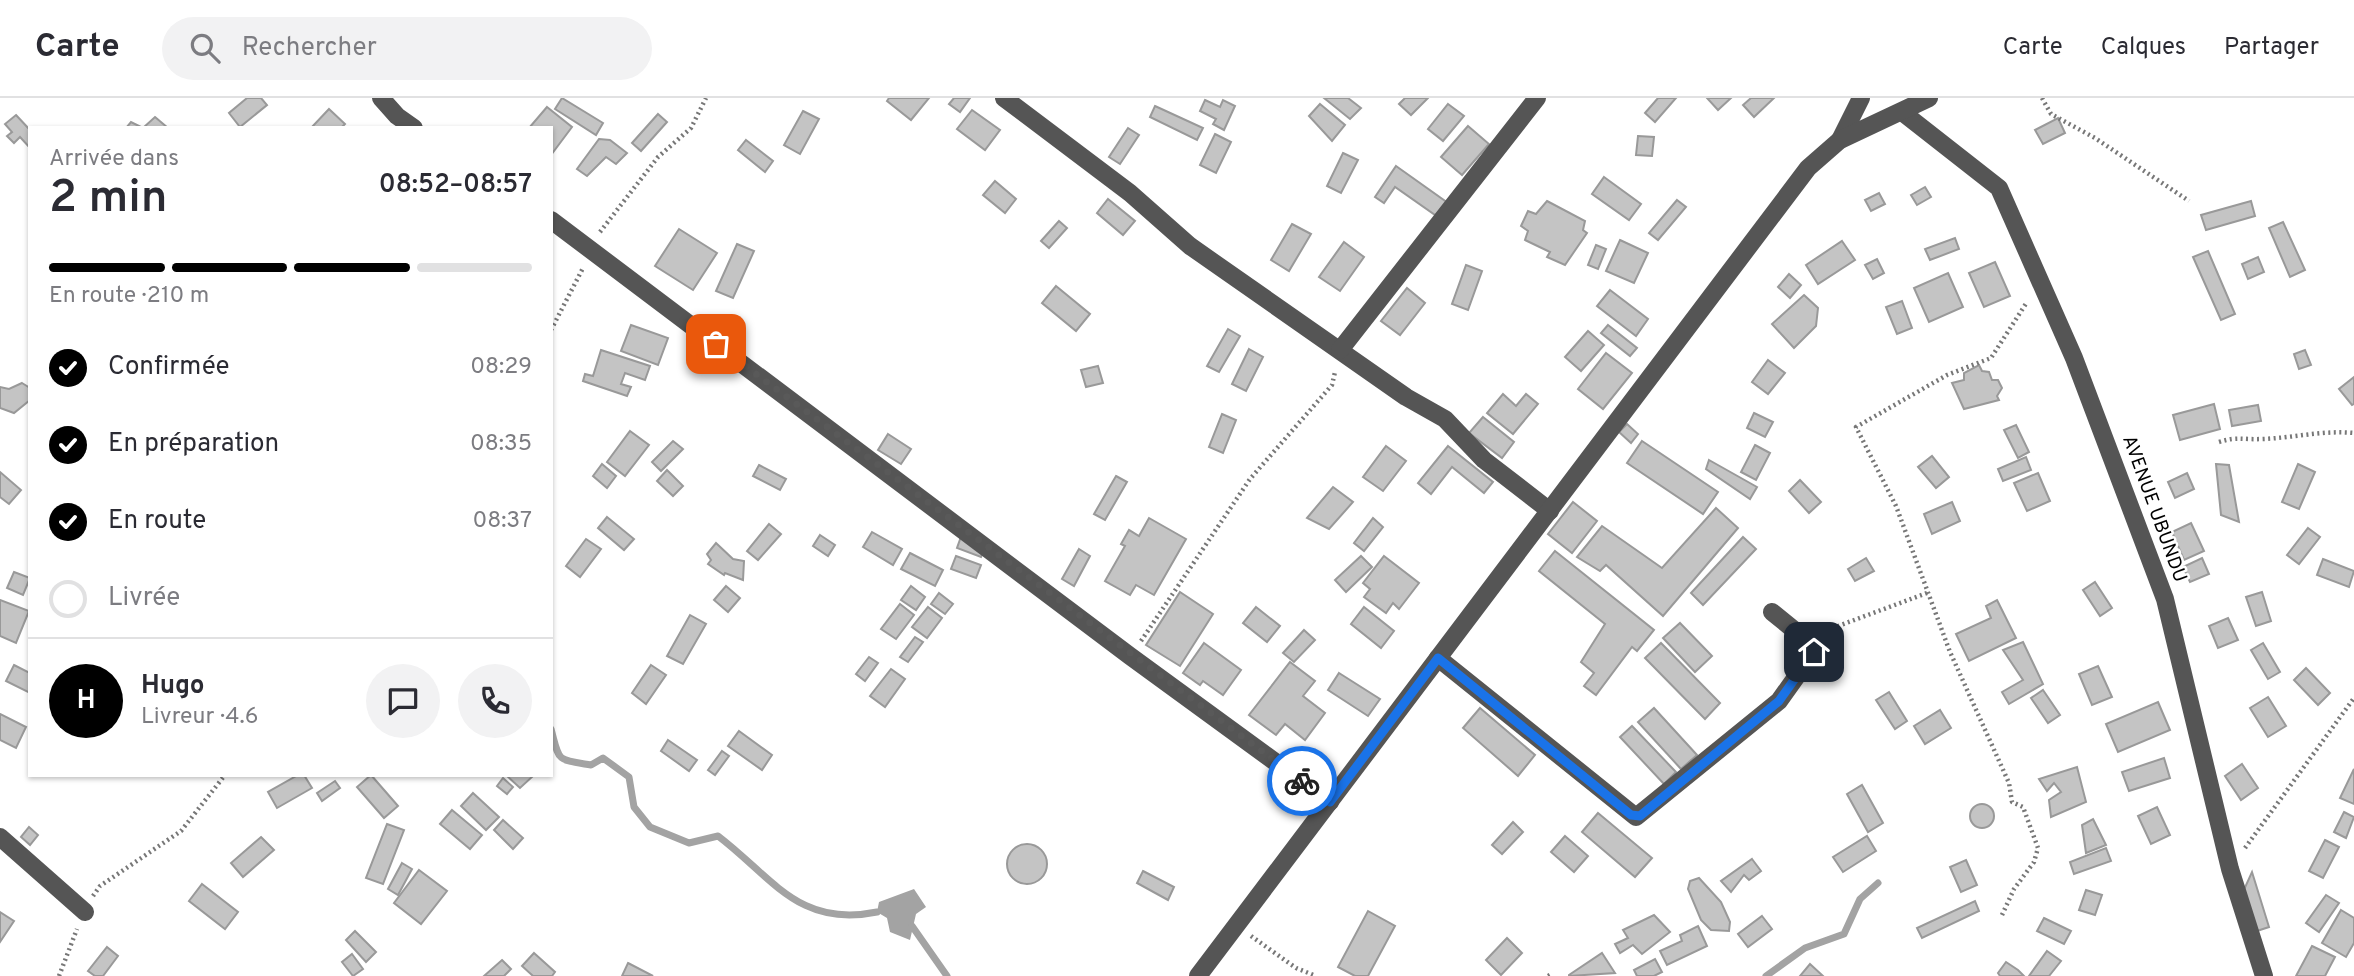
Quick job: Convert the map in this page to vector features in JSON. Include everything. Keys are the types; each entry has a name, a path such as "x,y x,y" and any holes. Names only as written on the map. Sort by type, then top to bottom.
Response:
{"street":[{"path":"381,98 397,116 411,126"},
{"path":"1004,98 1130,193 1190,246 1406,397 1445,419 1479,456 1550,511"},
{"path":"1339,350 1537,98"},
{"path":"1840,140 1861,98"},
{"path":"1198,976 1808,168 1840,140 1929,98"},
{"name":"AVENUE UBUNDU","path":"1902,112 1999,188 2042,286 2120,473 2165,599 2230,869 2263,976"},
{"path":"553,221 1130,656 1330,802"},
{"path":"1438,658 1636,817 1779,701 1814,652 1804,638 1772,612"},
{"path":"0,837 86,912"}],"path":[{"path":"553,326 593,251 598,235 651,167 691,128 706,98"},
{"path":"2042,98 2051,114 2095,138 2189,201"},
{"path":"2003,915 2014,889 2034,862 2038,848 2023,807 2012,802 2009,783 1927,593 1896,506 1856,427 1914,397 1947,375 1991,358 2033,292 2042,286"},
{"path":"1130,656 1250,479 1332,385 1339,350"},
{"path":"2219,442 2238,436 2260,439 2328,430 2354,433"},
{"path":"1804,638 1927,593"},
{"path":"2230,869 2354,698"},
{"path":"59,976 100,886 181,831 223,777"},
{"path":"1236,925 1296,968 1316,976"}],"shaded area":[{"path":"914,889 926,907 916,914 910,940 890,932 887,918 877,912 879,902"}],"building":[{"path":"247,98 261,98 267,105 241,126 229,113"},
{"path":"562,98 603,123 596,135 555,109"},
{"path":"889,98 929,98 911,120 887,101"},
{"path":"954,98 970,98 960,112 949,104"},
{"path":"1324,98 1348,98 1361,108 1350,119"},
{"path":"1405,98 1428,98 1411,115 1399,104"},
{"path":"1658,98 1676,98 1655,122 1645,113"},
{"path":"1707,98 1731,98 1718,110"},
{"path":"1751,98 1774,98 1754,117 1743,105"},
{"path":"1205,100 1220,107 1223,100 1235,106 1224,130 1213,124 1216,119 1200,111"},
{"path":"1320,104 1345,125 1332,141 1309,116"},
{"path":"1448,104 1464,116 1443,141 1428,129"},
{"path":"1155,106 1203,128 1197,140 1150,117"},
{"path":"547,107 572,127 553,152 553,126 531,126"},
{"path":"329,109 345,124 343,126 313,126"},
{"path":"972,110 1000,130 985,150 957,129"},
{"path":"803,111 819,119 800,154 784,145"},
{"path":"658,114 667,122 641,151 632,143"},
{"path":"16,115 28,128 28,146 20,137 14,143 7,136 12,132 5,124"},
{"path":"155,117 166,126 145,126"},
{"path":"2058,118 2065,133 2043,144 2035,130"},
{"path":"1468,126 1489,144 1462,175 1441,157"},
{"path":"1128,128 1139,135 1120,164 1109,157"},
{"path":"1215,134 1231,142 1216,173 1200,165"},
{"path":"1638,136 1654,137 1652,156 1636,155"},
{"path":"599,139 610,140 627,153 616,164 606,157 587,176 577,169"},
{"path":"746,140 773,161 765,172 738,150"},
{"path":"1343,153 1358,160 1341,193 1327,186"},
{"path":"1396,166 1448,203 1438,217 1395,187 1384,203 1375,197"},
{"path":"1604,177 1641,204 1629,220 1592,194"},
{"path":"995,181 1016,199 1005,213 983,195"},
{"path":"1925,187 1931,197 1917,205 1911,195"},
{"path":"1879,193 1885,204 1871,211 1865,200"},
{"path":"1108,199 1135,221 1123,235 1097,213"},
{"path":"1677,200 1686,207 1658,240 1649,233"},
{"path":"1547,201 1585,221 1583,230 1587,233 1565,265 1547,257 1550,252 1525,240 1528,231 1521,226 1528,211 1536,214"},
{"path":"2251,201 2255,216 2206,230 2201,215"},
{"path":"1059,221 1067,228 1049,248 1041,241"},
{"path":"2283,222 2305,270 2290,277 2269,228"},
{"path":"1292,224 1311,234 1289,271 1271,260"},
{"path":"679,229 717,253 693,290 655,266"},
{"path":"1955,238 1959,249 1930,260 1925,249"},
{"path":"1620,240 1648,253 1634,283 1606,271"},
{"path":"1842,241 1855,260 1818,284 1806,265"},
{"path":"1344,242 1364,257 1340,291 1319,277"},
{"path":"737,244 754,251 733,298 716,291"},
{"path":"1596,245 1606,249 1598,269 1588,265"},
{"path":"2208,251 2235,314 2221,320 2193,257"},
{"path":"2258,257 2264,272 2248,279 2242,264"},
{"path":"1877,259 1884,273 1873,279 1865,265"},
{"path":"1995,262 2010,296 1984,307 1969,273"},
{"path":"1466,265 1482,271 1468,310 1452,304"},
{"path":"1948,273 1963,307 1929,322 1914,288"},
{"path":"1789,274 1801,285 1790,298 1778,287"},
{"path":"1056,286 1090,314 1076,331 1042,303"},
{"path":"1407,288 1425,303 1400,335 1381,321"},
{"path":"1610,290 1648,319 1636,336 1597,306"},
{"path":"1804,295 1818,308 1816,326 1794,348 1772,324"},
{"path":"1902,301 1912,328 1897,334 1886,307"},
{"path":"631,325 668,338 658,365 621,351"},
{"path":"1608,325 1637,348 1630,356 1601,333"},
{"path":"1228,329 1240,336 1219,372 1207,366"},
{"path":"1588,331 1604,345 1581,371 1565,357"},
{"path":"1249,349 1263,357 1246,391 1232,384"},
{"path":"601,350 650,366 645,380 625,373 621,384 631,387 627,396 583,381 585,374 593,376"},
{"path":"2305,350 2311,365 2299,369 2294,354"},
{"path":"1606,353 1632,373 1603,409 1578,389"},
{"path":"1768,360 1785,373 1768,394 1752,382"},
{"path":"1979,365 1982,371 1989,372 1992,380 1998,380 2002,388 1997,396 1999,400 1964,409 1952,383 1964,380 1964,373"},
{"path":"1098,366 1103,383 1086,387 1081,370"},
{"path":"2354,377 2354,404 2352,405 2339,389"},
{"path":"22,383 28,387 28,402 14,413 0,408 0,387 9,389"},
{"path":"1503,394 1516,406 1526,394 1538,404 1513,434 1487,413"},
{"path":"2214,404 2220,429 2180,440 2173,415"},
{"path":"2258,405 2261,421 2232,426 2229,410"},
{"path":"1754,413 1773,422 1765,437 1747,428"},
{"path":"1222,414 1236,420 1223,453 1209,447"},
{"path":"1483,417 1514,442 1502,458 1469,433"},
{"path":"1627,424 1638,434 1631,443 1619,432"},
{"path":"2016,425 2029,452 2018,458 2004,430"},
{"path":"630,431 649,445 625,476 607,462"},
{"path":"888,434 911,449 901,464 878,450"},
{"path":"673,441 683,449 661,471 652,462"},
{"path":"1642,441 1718,492 1703,514 1627,463"},
{"path":"1755,445 1770,453 1756,480 1741,472"},
{"path":"1386,446 1406,461 1383,491 1363,477"},
{"path":"1448,446 1493,482 1484,493 1452,467 1431,494 1418,483"},
{"path":"1932,456 1949,477 1936,488 1918,467"},
{"path":"2026,457 2031,470 2003,481 1998,469"},
{"path":"1709,460 1757,487 1750,499 1706,469"},
{"path":"602,464 616,476 607,488 593,476"},
{"path":"2216,464 2229,465 2239,522 2221,515"},
{"path":"2298,464 2315,472 2299,509 2282,502"},
{"path":"759,465 786,479 780,490 753,476"},
{"path":"667,470 683,486 673,496 657,481"},
{"path":"0,472 21,490 9,504 0,497"},
{"path":"2038,473 2050,501 2027,511 2014,483"},
{"path":"2187,473 2194,489 2175,498 2168,482"},
{"path":"1116,476 1127,482 1105,520 1094,514"},
{"path":"1800,480 1821,502 1809,513 1789,491"},
{"path":"1333,487 1353,502 1329,529 1307,518"},
{"path":"1573,502 1597,521 1572,553 1548,534"},
{"path":"1952,502 1960,521 1932,534 1924,514"},
{"path":"1716,508 1738,528 1663,616 1606,565 1600,571 1577,557 1602,526 1662,568"},
{"path":"607,517 634,539 624,550 598,528"},
{"path":"1149,518 1186,539 1154,595 1136,585 1130,595 1105,581 1125,546 1121,544 1129,530 1139,536"},
{"path":"1373,518 1383,527 1364,551 1354,543"},
{"path":"2191,523 2204,551 2184,560 2172,532"},
{"path":"769,524 781,534 758,560 747,551"},
{"path":"2308,528 2320,537 2299,564 2287,555"},
{"path":"963,531 987,541 981,557 957,548"},
{"path":"872,532 902,549 893,565 863,547"},
{"path":"820,535 835,545 828,556 813,546"},
{"path":"1743,537 1756,549 1703,605 1691,593"},
{"path":"586,539 601,549 580,577 566,566"},
{"path":"716,543 733,559 744,561 743,580 725,573 724,575 708,564 711,560 707,554"},
{"path":"1079,549 1090,556 1074,586 1062,579"},
{"path":"1555,551 1654,630 1637,651 1632,647 1596,695 1584,686 1594,673 1581,662 1605,624 1539,571"},
{"path":"910,553 943,570 935,586 901,569"},
{"path":"956,556 981,565 976,578 951,569"},
{"path":"1361,556 1372,567 1346,592 1335,580"},
{"path":"1384,556 1419,583 1399,609 1393,603 1386,613 1364,597 1370,589 1363,583"},
{"path":"1866,558 1874,571 1855,581 1848,569"},
{"path":"2202,558 2209,574 2190,582 2183,567"},
{"path":"2323,559 2354,571 2349,587 2317,575"},
{"path":"14,572 28,577 23,595 7,588"},
{"path":"2095,582 2112,608 2100,616 2083,590"},
{"path":"726,586 740,598 728,612 714,600"},
{"path":"911,586 925,597 916,610 901,600"},
{"path":"1180,592 1213,614 1180,666 1146,645"},
{"path":"2262,592 2271,621 2256,626 2246,597"},
{"path":"939,593 953,604 945,614 931,604"},
{"path":"0,600 28,611 16,643 0,636"},
{"path":"1997,600 2016,638 1969,661 1956,634 1991,618 1986,606"},
{"path":"900,604 914,615 896,639 881,629"},
{"path":"928,607 942,618 927,638 912,627"},
{"path":"1256,607 1280,626 1267,642 1243,623"},
{"path":"1364,607 1394,631 1381,648 1351,624"},
{"path":"690,615 706,624 683,664 667,656"},
{"path":"2228,618 2238,640 2218,648 2209,626"},
{"path":"1680,623 1712,656 1695,672 1663,638"},
{"path":"1304,630 1315,640 1294,662 1283,653"},
{"path":"915,637 923,642 908,662 900,657"},
{"path":"2023,642 2043,684 2009,704 2002,692 2023,680 2003,650"},
{"path":"1204,643 1241,670 1223,695 1203,681 1200,685 1183,673"},
{"path":"1661,643 1720,703 1705,719 1645,658"},
{"path":"2263,643 2280,672 2268,679 2251,650"},
{"path":"869,657 878,663 865,681 856,674"},
{"path":"1290,662 1315,681 1303,696 1325,713 1305,740 1285,724 1276,735 1249,715"},
{"path":"14,665 28,672 28,692 6,681"},
{"path":"651,665 666,675 646,704 632,693"},
{"path":"2098,666 2112,697 2092,705 2079,674"},
{"path":"2306,668 2330,693 2318,705 2294,680"},
{"path":"891,669 905,679 885,707 870,696"},
{"path":"1339,673 1380,699 1368,716 1328,690"},
{"path":"2043,690 2060,715 2048,723 2031,698"},
{"path":"1889,692 1907,721 1895,729 1876,700"},
{"path":"2268,697 2286,726 2268,737 2250,708"},
{"path":"2158,702 2170,730 2118,752 2106,724"},
{"path":"1480,708 1535,755 1518,776 1463,728"},
{"path":"1654,708 1697,755 1681,769 1638,722"},
{"path":"1940,710 1951,728 1925,744 1914,726"},
{"path":"0,714 26,727 16,748 0,740"},
{"path":"1632,726 1676,772 1664,784 1620,737"},
{"path":"739,731 772,755 762,770 728,746"},
{"path":"668,740 697,760 689,771 661,751"},
{"path":"722,751 729,756 715,775 708,770"},
{"path":"2164,758 2170,778 2129,791 2122,772"},
{"path":"2242,764 2258,788 2241,800 2225,776"},
{"path":"2077,767 2086,802 2051,817 2049,800 2061,792 2054,783 2047,791 2039,779"},
{"path":"2354,769 2354,804 2340,798"},
{"path":"294,777 305,777 312,788 277,808 268,792"},
{"path":"369,777 373,777 398,806 384,818 357,787"},
{"path":"508,777 532,777 520,788"},
{"path":"503,778 513,787 507,794 497,786"},
{"path":"335,781 340,788 322,801 317,793"},
{"path":"1862,785 1883,823 1868,832 1847,794"},
{"path":"473,793 499,817 486,830 461,806"},
{"path":"1982,804 1990,808 1994,816 1990,824 1982,828 1974,824 1970,816 1974,808"},
{"path":"2157,807 2170,835 2151,844 2138,816"},
{"path":"452,810 482,835 470,849 440,824"},
{"path":"2344,812 2354,817 2346,838 2334,832"},
{"path":"1598,813 1652,858 1635,877 1582,832"},
{"path":"2093,819 2106,845 2086,853 2082,825"},
{"path":"503,820 523,838 513,849 494,830"},
{"path":"1513,822 1523,832 1502,854 1492,845"},
{"path":"387,824 404,830 383,884 366,878"},
{"path":"29,827 38,835 30,845 21,837"},
{"path":"1565,836 1588,856 1574,872 1551,852"},
{"path":"1867,836 1876,851 1843,872 1833,857"},
{"path":"261,837 274,850 243,877 231,863"},
{"path":"2325,840 2339,847 2323,878 2309,871"},
{"path":"1027,844 1041,850 1047,864 1041,878 1027,884 1013,878 1007,864 1013,850"},
{"path":"2106,848 2111,861 2074,874 2070,862"},
{"path":"1752,859 1761,871 1749,880 1744,875 1731,892 1721,881"},
{"path":"1966,860 1977,885 1961,892 1950,867"},
{"path":"402,863 412,869 398,895 388,889"},
{"path":"419,870 447,891 421,924 394,903"},
{"path":"1143,871 1174,887 1168,900 1137,883"},
{"path":"2252,872 2269,927 2254,932 2242,894"},
{"path":"1699,878 1721,902 1730,922 1729,931 1711,930 1701,920 1688,889 1690,881"},
{"path":"202,884 238,912 225,929 189,901"},
{"path":"2086,890 2102,895 2095,915 2079,910"},
{"path":"2326,895 2339,903 2319,932 2306,923"},
{"path":"1975,901 1979,911 1922,938 1917,928"},
{"path":"2341,910 2354,918 2354,943 2346,957 2322,943"},
{"path":"1368,911 1395,926 1368,976 1355,976 1338,967"},
{"path":"0,912 14,921 0,942"},
{"path":"1654,915 1670,932 1642,954 1633,945 1620,953 1615,944 1628,938 1623,930"},
{"path":"1762,916 1772,929 1748,947 1738,934"},
{"path":"2044,918 2071,931 2064,944 2037,931"},
{"path":"1698,926 1707,946 1667,965 1660,951 1682,941 1680,935"},
{"path":"355,931 376,952 366,962 346,940"},
{"path":"1507,938 1522,953 1501,975 1486,960"},
{"path":"2312,946 2335,957 2325,976 2296,976"},
{"path":"107,947 118,956 103,976 95,976 88,971"},
{"path":"2047,951 2061,961 2049,976 2029,976"},
{"path":"534,953 555,972 552,976 533,976 522,966"},
{"path":"1602,953 1615,973 1569,976 1569,975"},
{"path":"352,954 363,969 353,976 342,962"},
{"path":"1655,959 1662,972 1654,976 1637,976 1634,970"},
{"path":"502,960 511,969 504,976 484,976"},
{"path":"2006,962 2024,976 2000,976 1998,973"},
{"path":"628,963 653,976 622,976"},
{"path":"1810,964 1823,976 1800,976"}],"waterway":[{"path":"553,736 558,753 565,760 591,765 603,758 629,777 634,807 650,827 689,843 718,836 772,883 807,906 827,913 850,915 877,912"},
{"path":"1766,976 1805,948 1844,934 1860,899 1878,883"},
{"path":"912,926 947,976"}],"way so far":[{"path":"716,344 1148,669 1302,781"}],"route":[{"path":"1302,781 1330,802 1438,658 1631,815 1640,816 1779,701 1814,652"}]}
